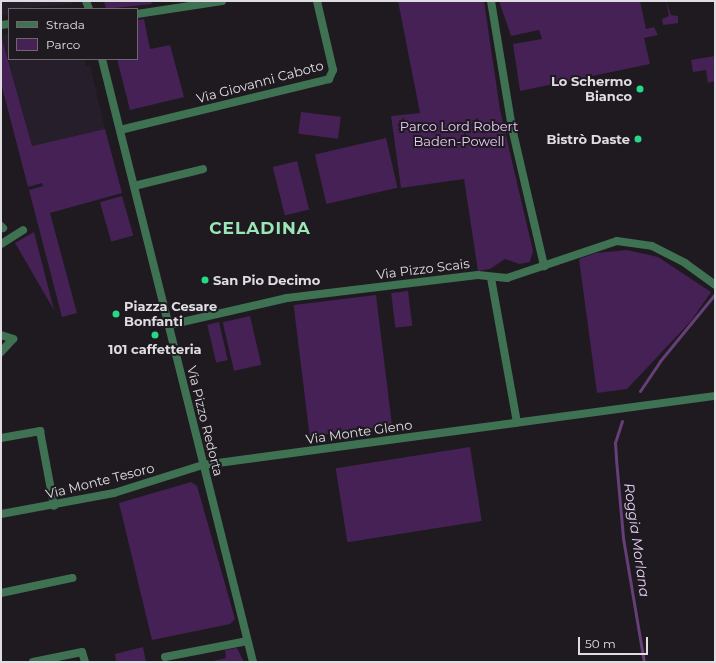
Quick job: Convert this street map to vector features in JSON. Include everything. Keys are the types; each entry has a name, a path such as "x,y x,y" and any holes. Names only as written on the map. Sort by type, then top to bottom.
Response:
{"street":[{"path":"138,14 222,1"},
{"name":"Via Giovanni Caboto","path":"120,130 329,79 332,75 332,63 317,1"},
{"path":"491,1 512,128 544,266"},
{"name":"Via Pizzo Redorta","path":"102,60 253,662"},
{"path":"134,186 203,169"},
{"path":"1,244 23,230"},
{"name":"Via Pizzo Scais","path":"169,324 287,298 478,275 491,278 507,278 604,244 636,241 685,263 714,283"},
{"path":"491,278 517,423"},
{"path":"1,335 13,339 1,352"},
{"name":"Via Monte Gleno","path":"204,465 715,396"},
{"path":"1,438 40,432 54,506"},
{"name":"Via Monte Tesoro","path":"1,514 54,506 114,492 204,465"},
{"path":"1,593 72,578"},
{"path":"165,657 247,641"},
{"path":"33,662 82,652 85,662"}],"shaded area":[{"path":"1,1 73,1 73,4 8,8 8,15 1,16"},
{"path":"8,33 8,57 2,35"},
{"path":"9,60 84,60 86,66 90,65 105,129 32,146"}],"green space":[{"path":"104,1 151,1 152,4 115,8 106,8"},
{"name":"Parco Lord Robert Baden-Powell","path":"398,1 484,1 500,110 533,251 530,262 519,264 505,259 490,269 478,271 464,179 401,188 391,116 420,113"},
{"path":"499,1 640,1 646,29 654,27 658,35 644,38 650,64 520,91 513,44 542,39 539,30 511,36"},
{"path":"666,1 671,15 678,16 678,23 663,25 662,19 669,16"},
{"path":"144,19 150,49 170,45 184,97 130,110 117,60 138,60 138,20"},
{"path":"1,35 32,146 105,129 122,193 50,213 77,313 62,317 29,190 43,186 42,183 28,187 1,83"},
{"path":"715,56 715,81 708,83 706,70 693,72 691,60"},
{"path":"301,112 341,117 338,139 298,134"},
{"path":"386,138 397,188 326,204 315,154"},
{"path":"297,161 309,210 285,216 273,167"},
{"path":"122,196 133,235 111,242 100,202"},
{"path":"34,232 54,310 15,243"},
{"path":"627,250 658,257 711,292 691,321 627,389 597,393 579,259 596,253"},
{"path":"408,291 412,326 395,328 391,293"},
{"path":"376,295 392,426 310,436 294,305"},
{"path":"250,316 261,365 234,371 223,322"},
{"path":"219,322 228,360 216,363 207,325"},
{"path":"470,447 482,521 347,542 336,468"},
{"path":"191,482 197,486 235,619 230,624 152,640 119,503"},
{"path":"143,647 146,662 116,662 115,654"},
{"path":"237,648 244,662 208,662 226,658 225,650"}],"waterway":[{"name":"Roggia Morlana","path":"640,391 660,361 715,294"},
{"name":"Roggia Morlana","path":"622,421 615,443 623,538 644,662"}],"place":[{"name":"Lo Schermo Bianco","path":"640,89"},
{"name":"Bistrò Daste","path":"638,139"},
{"name":"San Pio Decimo","path":"205,280"},
{"name":"Piazza Cesare Bonfanti","path":"116,314"},
{"name":"101 caffetteria","path":"155,335"}],"district":[{"name":"CELADINA","path":"260,229"}]}
